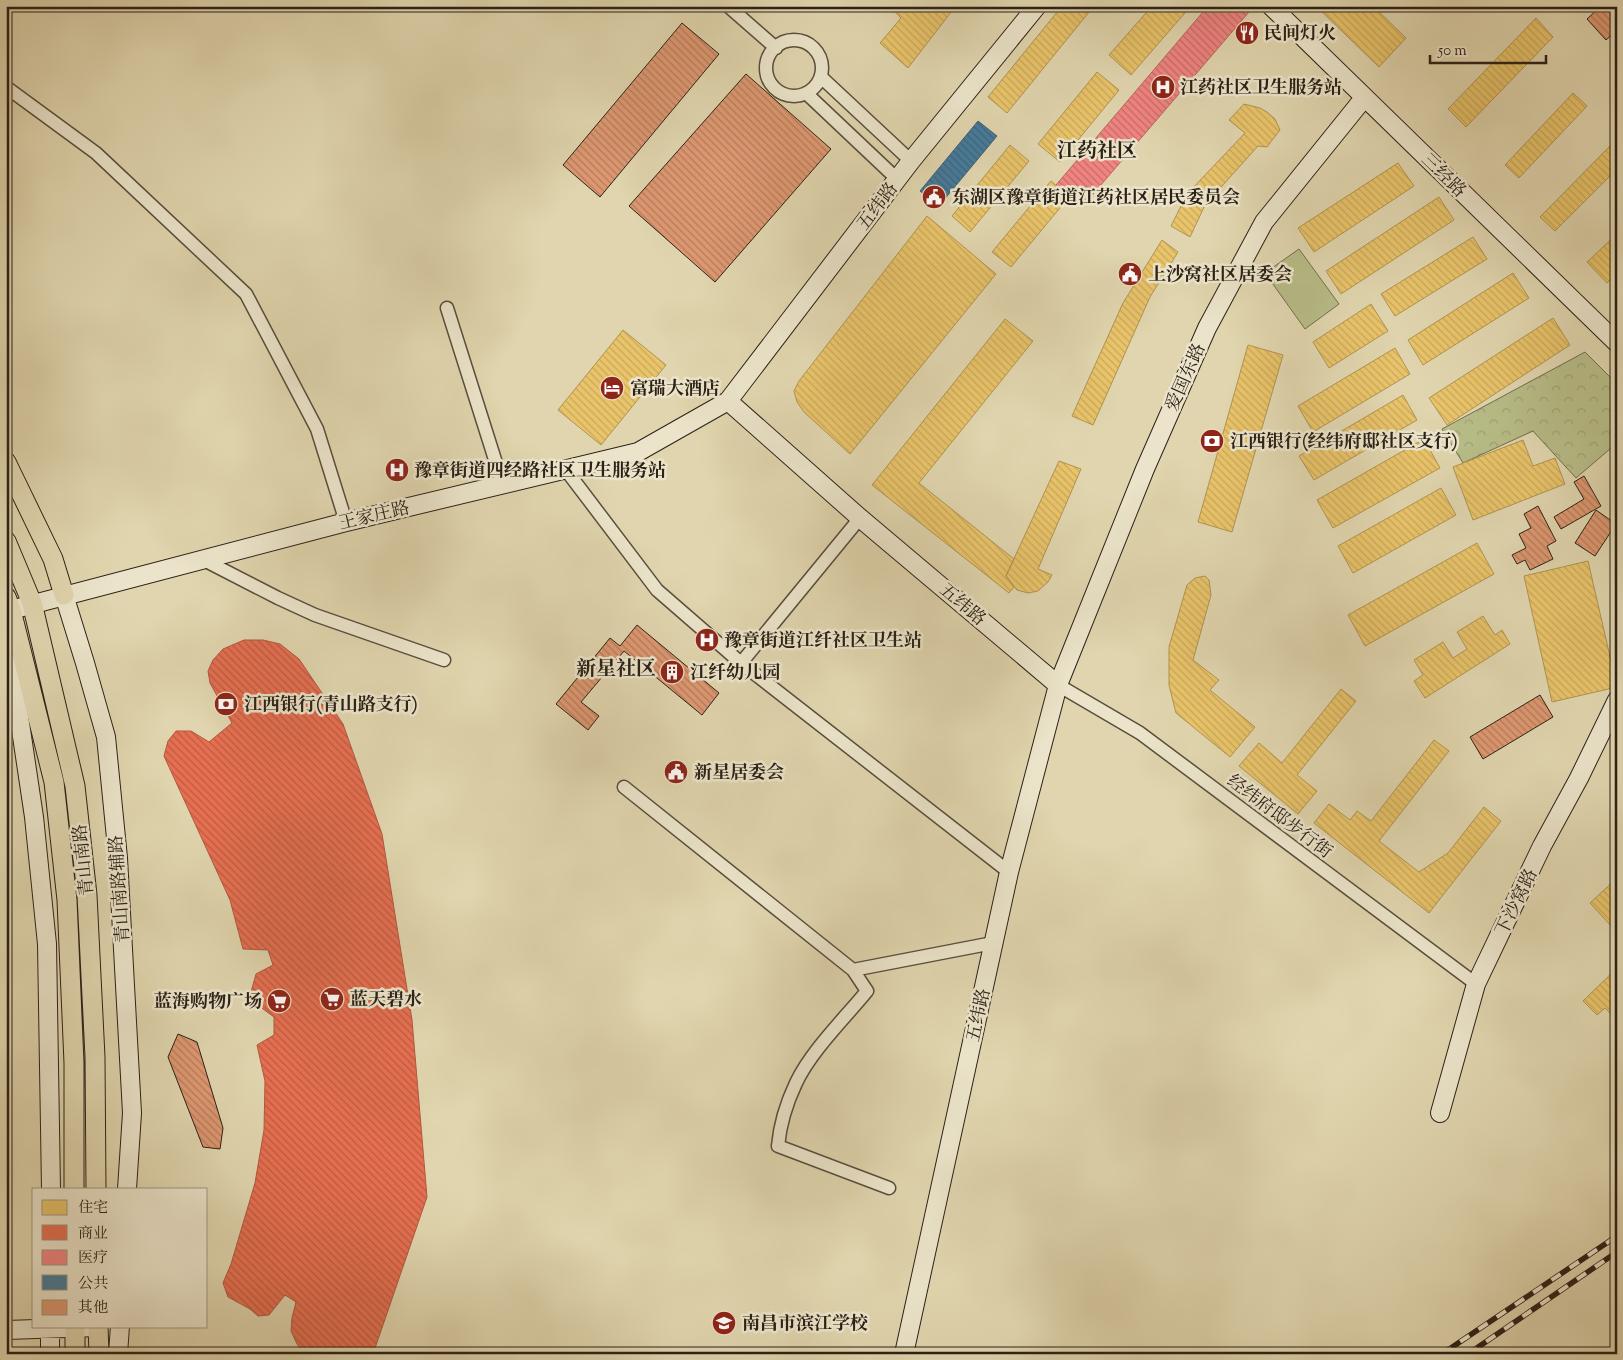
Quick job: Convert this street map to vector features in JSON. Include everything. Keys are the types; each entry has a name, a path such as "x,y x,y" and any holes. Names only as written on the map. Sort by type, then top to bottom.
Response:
{"main road":[{"path":"6,462 53,559 64,595"},
{"name":"青山南路","path":"6,541 32,604 75,786 87,895 95,1057 96,1188"},
{"name":"青山南路","path":"9,603 54,782 67,900 74,1063 74,1188"},
{"path":"75,1328 75,1354"},
{"path":"98,1328 99,1354"}],"street":[{"path":"728,6 776,48"},
{"name":"五纬路","path":"904,1354 1009,872 1058,685 860,518 728,401 911,161 1037,6"},
{"name":"三经路","path":"1271,6 1617,343"},
{"path":"793,40 803,42 811,46 818,53 822,62 821,77 814,88 798,96 781,92 769,80 767,63 770,54 784,42 793,40"},
{"path":"821,77 911,161"},
{"path":"6,87 96,153 246,294 317,430 346,522"},
{"path":"806,93 897,179"},
{"name":"爱国东路","path":"1058,685 1145,469 1207,328 1264,222 1364,98"},
{"path":"448,308 503,485"},
{"name":"王家庄路","path":"9,603 32,604 346,522 638,452 728,401"},
{"path":"566,470 657,590 740,663 1009,872"},
{"path":"740,663 860,518"},
{"path":"202,559 315,615 444,660"},
{"name":"青山南路辅路","path":"64,595 86,663 106,737 118,858 132,1113 128,1188"},
{"path":"6,661 16,696 34,817 48,944 51,1188"},
{"name":"经纬府邸步行街","path":"1058,685 1140,733 1476,984"},
{"name":"下沙窝路","path":"1440,1113 1476,984 1542,846 1579,778 1617,700"},
{"path":"624,787 853,970 867,991 818,1050 796,1082 780,1128 778,1146 889,1188"},
{"path":"853,970 994,943"},
{"path":"50,1328 50,1354"},
{"path":"6,1330 75,1328"},
{"path":"118,1354 120,1328"}],"green space":[{"path":"1299,249 1339,304 1305,329 1265,273"},
{"path":"1585,352 1617,384 1617,443 1576,478 1533,431 1463,463 1442,429"}],"building: 住宅":[{"path":"889,6 955,7 908,68 880,43 901,18"},
{"path":"1062,6 1094,6 1007,113 988,97"},
{"path":"1152,6 1191,6 1131,75 1109,55"},
{"path":"1316,6 1373,6 1406,38 1379,67"},
{"path":"1536,18 1553,37 1466,127 1448,109"},
{"path":"1097,72 1119,90 1060,162 1038,144"},
{"path":"1573,93 1587,106 1519,178 1505,165"},
{"path":"1244,104 1267,112 1275,119 1280,130 1267,147 1258,146 1205,205 1190,237 1171,226 1187,194 1245,133 1229,120"},
{"path":"1010,145 1029,161 970,232 952,216"},
{"path":"1611,145 1617,151 1617,169 1555,231 1540,217"},
{"path":"1398,163 1414,186 1314,252 1298,228"},
{"path":"1051,181 1069,197 1011,267 992,252"},
{"path":"1439,197 1454,220 1341,294 1326,271"},
{"path":"927,216 996,274 850,454 804,412 797,402 794,391 799,381"},
{"path":"1617,234 1617,274 1607,283 1587,262"},
{"path":"1473,237 1487,259 1395,316 1381,294"},
{"path":"1162,240 1178,252 1150,297 1093,425 1072,416 1123,303"},
{"path":"1513,273 1529,298 1423,365 1408,340"},
{"path":"1371,304 1388,331 1329,368 1313,342"},
{"path":"1553,318 1570,345 1447,425 1429,398"},
{"path":"1005,319 1033,341 919,483 1014,559 1006,576 1014,587 1009,593 872,485"},
{"name":"富瑞大酒店","path":"623,330 666,365 601,445 558,410"},
{"path":"1248,345 1283,355 1232,532 1198,522"},
{"path":"1395,348 1410,374 1313,432 1298,406"},
{"path":"1403,395 1417,420 1314,480 1299,456"},
{"path":"1424,439 1440,468 1333,528 1317,500"},
{"path":"1523,440 1533,466 1555,458 1565,484 1473,520 1453,467"},
{"path":"1059,461 1081,469 1038,569 1052,575 1048,582 1038,591 1028,593 1017,590 1006,576"},
{"path":"1441,488 1456,515 1353,573 1338,546"},
{"path":"1477,543 1494,574 1365,646 1348,615"},
{"path":"1588,561 1617,687 1552,702 1524,576"},
{"path":"1205,576 1209,580 1211,595 1193,660 1219,680 1210,690 1255,727 1230,757 1176,713 1169,685 1169,647 1187,585 1195,578"},
{"path":"1483,616 1495,635 1502,630 1510,644 1425,698 1414,681 1423,675 1414,660 1443,642 1453,658 1467,649 1457,632"},
{"path":"1341,689 1356,701 1297,775 1317,791 1298,814 1239,766 1259,743 1282,763"},
{"path":"1434,740 1449,751 1379,841 1419,872 1448,853 1484,807 1501,821 1429,913 1314,823 1329,804 1350,820 1357,811 1371,821"},
{"path":"1617,878 1617,924 1613,928 1590,903"},
{"path":"1617,968 1617,1020 1605,1008 1597,1015 1583,1001"}],"building: 商业":[{"name":"蓝天碧水","path":"244,640 263,640 280,644 299,659 343,724 382,834 412,1020 427,1197 373,1354 304,1354 291,1331 296,1302 285,1295 269,1315 258,1316 250,1309 228,1297 223,1283 231,1264 255,1183 264,1130 265,1081 257,1045 274,1035 274,1017 259,1006 251,992 256,974 273,965 268,950 243,949 230,900 164,756 168,741 176,731 191,731 209,742 232,723 210,683 208,671 213,660 223,649"}],"building: 医疗":[{"path":"1208,6 1242,6 1249,12 1082,207 1056,185"}],"building: 公共":[{"path":"978,121 997,136 938,207 920,191"}],"building: 其他":[{"path":"1601,6 1617,6 1617,30 1606,40 1587,19"},
{"path":"682,23 719,54 600,197 563,165"},
{"path":"746,74 831,149 715,282 629,206"},
{"path":"1584,476 1601,506 1561,529 1554,517 1584,499 1574,482"},
{"path":"1538,506 1556,541 1547,546 1553,559 1530,570 1525,560 1517,564 1512,555 1526,548 1519,534 1531,528 1524,514"},
{"path":"1596,510 1616,524 1595,556 1575,543"},
{"name":"江纤幼儿园","path":"637,625 719,693 702,715 624,651 581,702 599,716 588,730 556,704 610,638 620,646"},
{"path":"1540,695 1553,717 1483,759 1470,737"},
{"path":"178,1034 197,1042 223,1128 220,1149 203,1147 168,1057"}],"railway":[{"path":"1442,1354 1617,1236"},
{"path":"1468,1354 1617,1252"}],"place":[{"name":"民间灯火","path":"1247,33"},
{"name":"江药社区卫生服务站","path":"1163,87"},
{"name":"东湖区豫章街道江药社区居民委员会","path":"934,197"},
{"name":"上沙窝社区居委会","path":"1130,274"},
{"name":"富瑞大酒店","path":"612,388"},
{"name":"江西银行(经纬府邸社区支行)","path":"1212,441"},
{"name":"豫章街道四经路社区卫生服务站","path":"397,470"},
{"name":"豫章街道江纤社区卫生站","path":"707,640"},
{"name":"江纤幼儿园","path":"672,672"},
{"name":"江西银行(青山路支行)","path":"226,704"},
{"name":"新星居委会","path":"676,772"},
{"name":"蓝天碧水","path":"332,999"},
{"name":"蓝海购物广场","path":"279,1001"},
{"name":"南昌市滨江学校","path":"724,1323"}],"district":[{"name":"江药社区","path":"1097,150"},
{"name":"新星社区","path":"616,668"}]}
